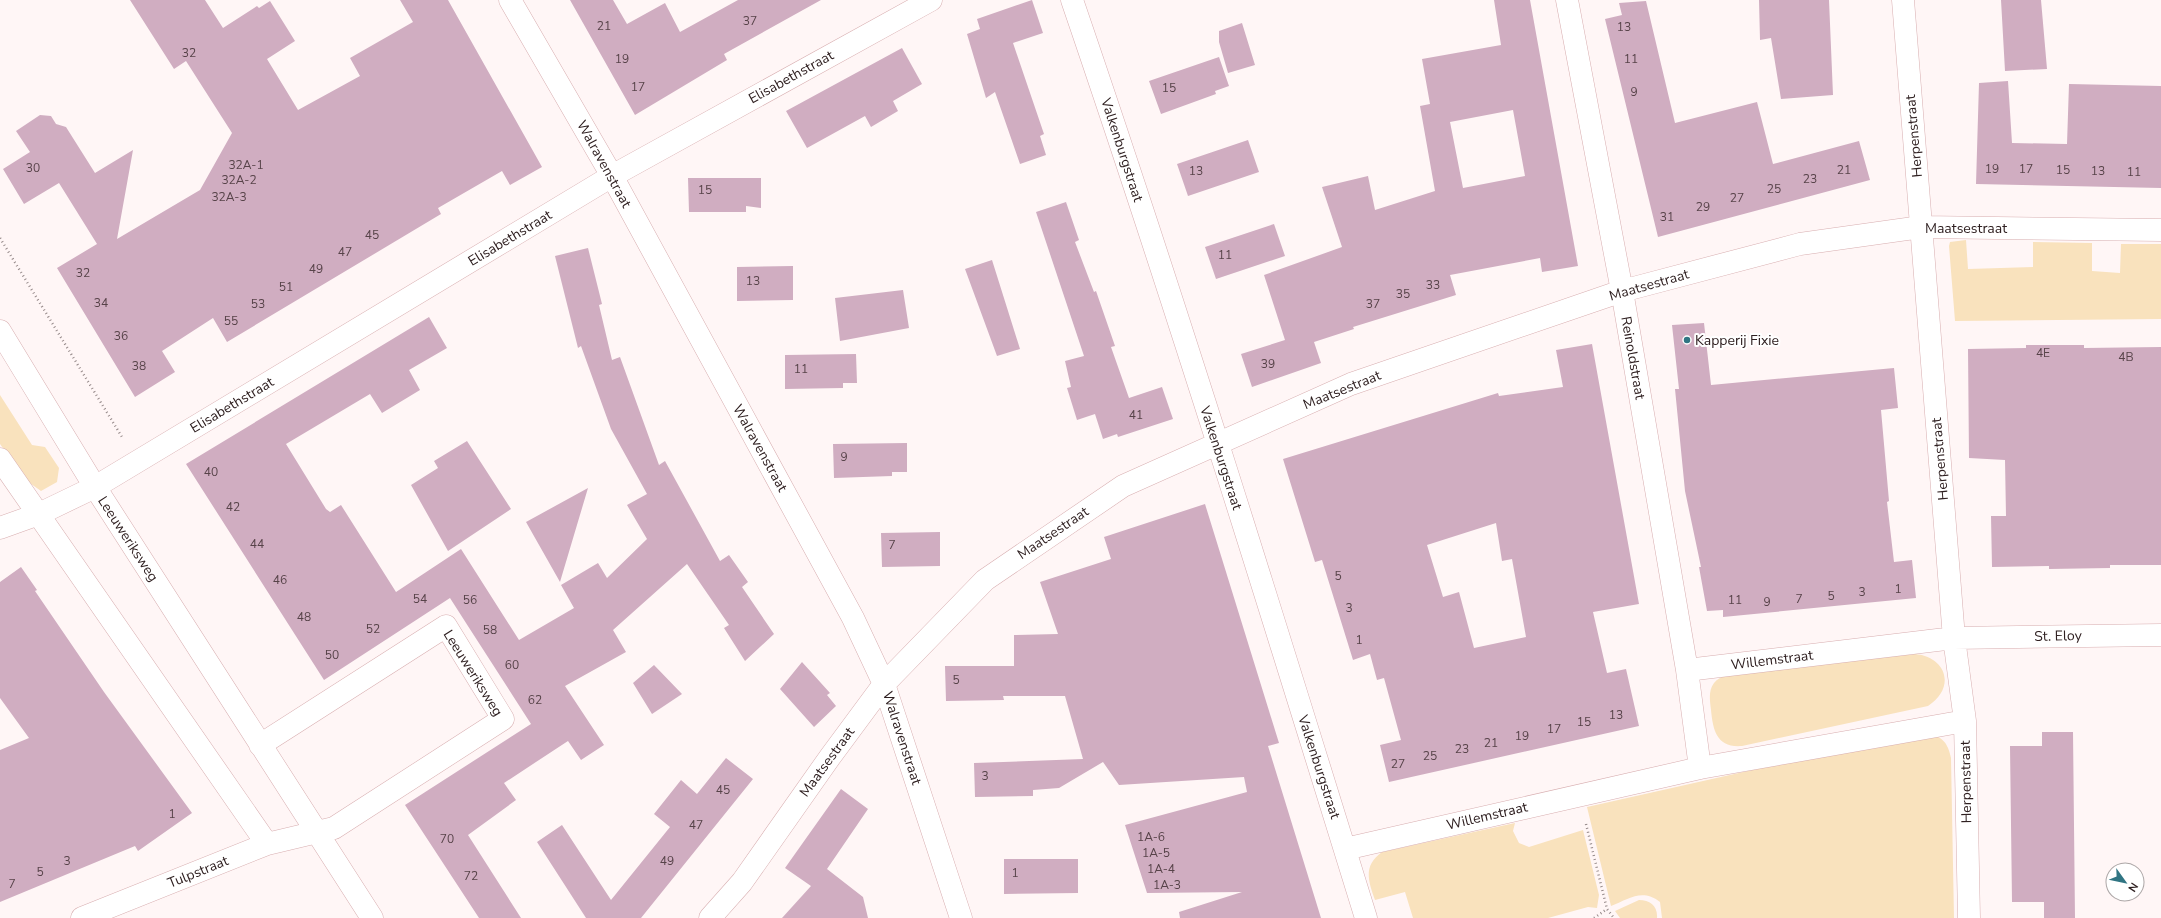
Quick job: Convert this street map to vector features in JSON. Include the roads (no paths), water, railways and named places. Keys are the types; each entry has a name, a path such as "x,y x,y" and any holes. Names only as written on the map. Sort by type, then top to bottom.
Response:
{"street":[{"name":"Walravenstraat","path":"510,0 612,176 854,618 884,684 961,918"},
{"name":"Elisabethstraat","path":"0,528 38,514 95,487 612,176 931,0"},
{"name":"Valkenburgstraat","path":"1072,0 1106,98 1217,444 1366,918"},
{"name":"Reinoldstraat","path":"1567,0 1622,291 1687,670"},
{"name":"Herpenstraat","path":"1903,0 1954,638 1965,721 1969,918"},
{"name":"Maatsestraat","path":"710,918 742,882 884,684 985,580 1123,486 1351,384 1622,291 1800,244 1921,227 2161,230"},
{"name":"Leeuweriksweg","path":"0,332 95,487 372,918"},
{"path":"0,459 268,844"},
{"name":"Leeuweriksweg","path":"260,745 446,626 503,719 334,828 316,832"},
{"name":"St. Eloy","path":"1954,638 2161,635"},
{"name":"Willemstraat","path":"1687,670 1954,638"},
{"path":"1687,670 1700,768"},
{"name":"Willemstraat","path":"1345,849 1700,768 1965,721"},
{"name":"Tulpstraat","path":"82,918 268,844 316,832"}],"place":[{"name":"Kapperij Fixie","path":"1687,340"}]}
